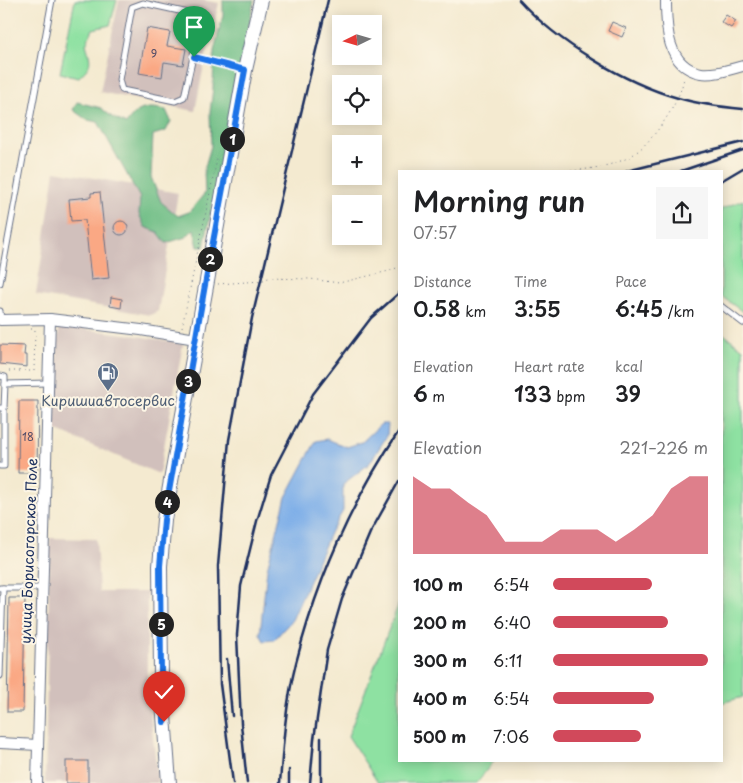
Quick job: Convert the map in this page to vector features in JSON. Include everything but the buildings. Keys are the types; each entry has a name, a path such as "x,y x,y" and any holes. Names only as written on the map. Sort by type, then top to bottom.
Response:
{"main road":[{"path":"169,783 161,675 160,566 164,520 245,70 261,0"}],"street":[{"path":"666,0 668,34 673,54 685,67 702,73 743,66"},
{"path":"0,317 50,319 196,339"},
{"name":"улица Борисогорское Поле","path":"37,783 50,319"},
{"path":"0,744 38,745"}],"lane":[{"path":"0,283 52,0"},
{"path":"143,4 193,14 198,22 194,57 184,97 175,101 122,90 118,80 132,7 143,4"},
{"path":"194,57 245,70"},
{"path":"723,308 743,323"},
{"path":"0,376 5,377 2,408 4,466 0,466"},
{"path":"5,384 48,383"},
{"path":"0,676 2,588 42,588"}],"path":[{"path":"580,170 599,168 631,156 654,135 678,98 683,86 685,67"},
{"path":"180,336 218,154"},
{"path":"205,285 268,278 310,279 338,283 398,267"},
{"path":"9,371 34,371 35,329 26,329"}],"shaded area":[{"path":"119,0 201,0 219,3 195,111 100,92"},
{"path":"55,171 178,193 158,311 150,315 36,295"},
{"path":"59,326 132,335 183,344 159,474 53,429"},
{"path":"50,538 96,539 99,592 147,592 147,683 158,783 45,783"}],"green space":[{"path":"75,0 117,0 110,25 93,29 86,44 90,62 89,66 79,77 60,73"},
{"path":"223,0 254,0 204,247 198,247 194,229 186,237 166,243 158,232 145,227 139,214 140,198 98,122 87,120 73,110 77,102 101,108 112,117 126,124 134,114 143,109 166,110 171,121 166,131 153,135 151,177 161,202 178,216 189,212 205,193 204,170 211,146 210,112 214,51 223,15"},
{"path":"743,200 743,312 723,297 723,208"},
{"path":"723,334 743,349 743,697 723,702"},
{"path":"398,606 398,762 493,762 476,783 378,783 348,736"}],"water":[{"path":"381,424 388,424 387,436 369,464 343,484 343,511 331,531 292,620 274,640 264,641 260,634 267,569 286,497 316,441 327,439 347,447 362,442"}],"railway":[{"path":"233,783 220,684 218,566 229,440 252,318 328,0"},
{"path":"519,0 552,31 572,46 636,82 686,100 743,109"},
{"path":"631,170 743,142"},
{"path":"684,170 743,150"},
{"path":"723,180 743,168"},
{"path":"247,783 241,724 237,635 241,586 257,521 271,475 313,394 371,318 398,294"},
{"path":"280,783 287,708 296,663 314,602 351,514 366,485 398,433"},
{"path":"310,783 314,739 327,650 342,599 370,533 398,483"},
{"path":"227,659 232,716"},
{"path":"321,738 321,783"},
{"path":"289,770 289,783"}],"place":[{"name":"Киришиавтосервис","path":"108,392"}],"route":[{"path":"164,722 161,675 160,566 164,520 245,70 194,57"}]}
